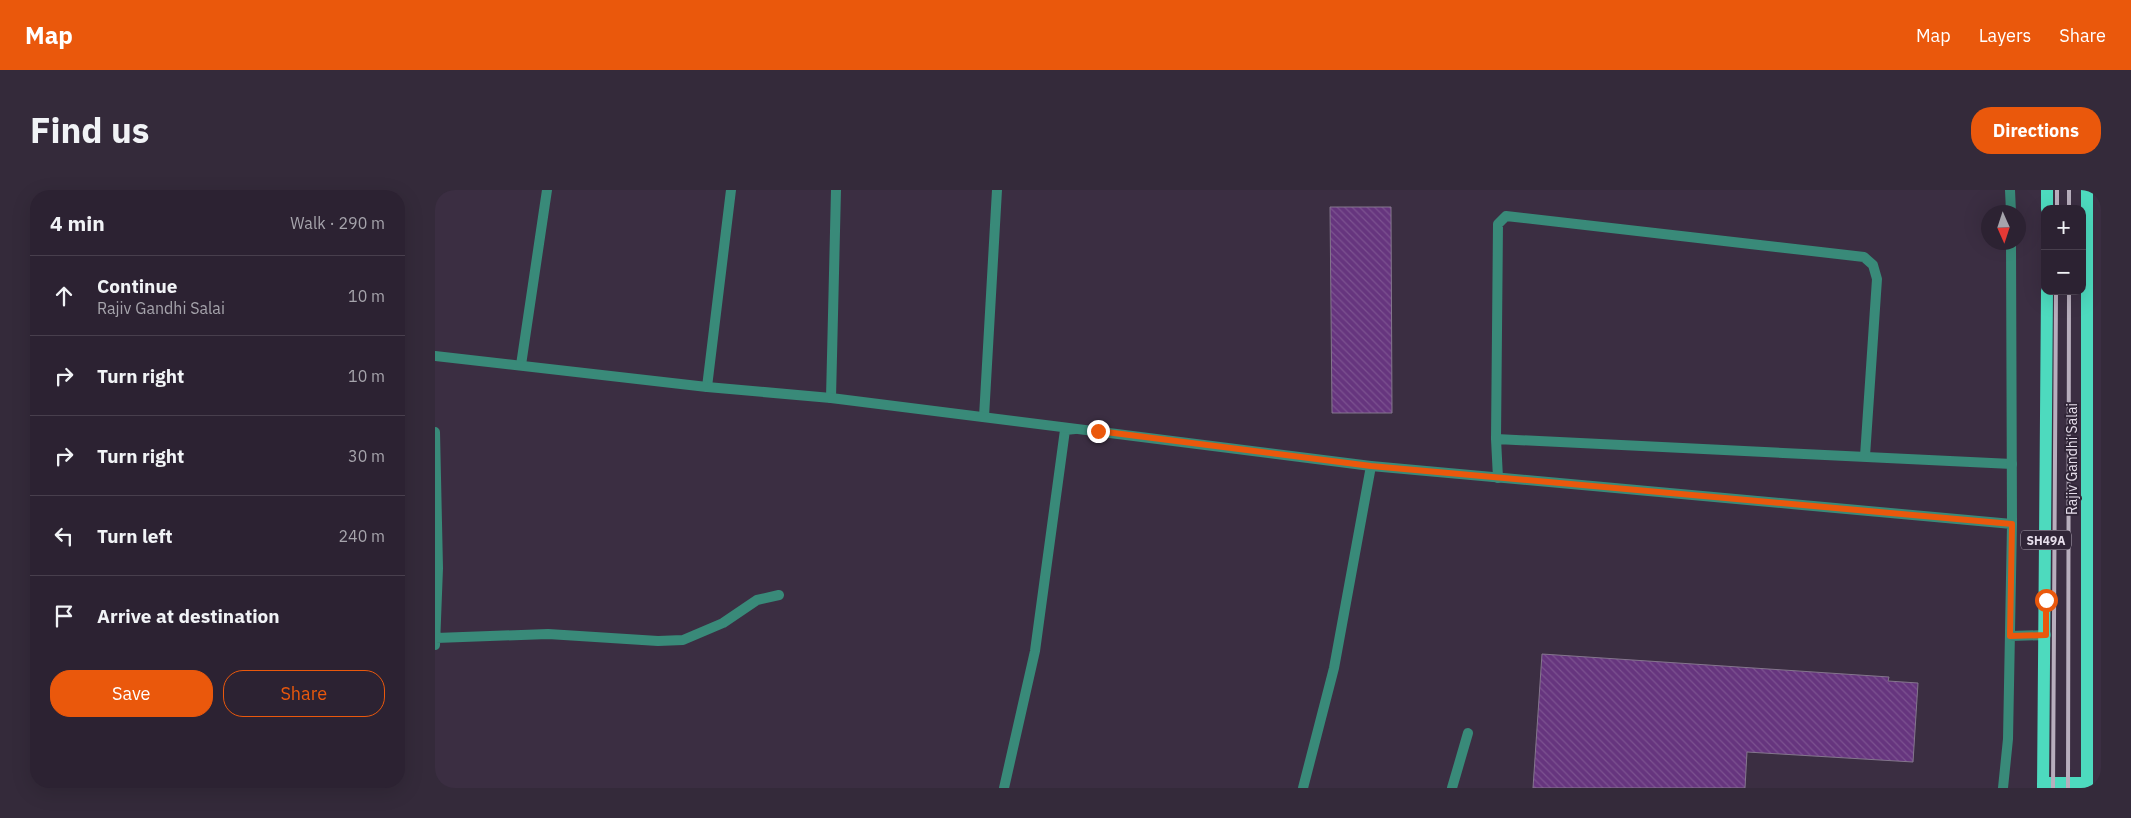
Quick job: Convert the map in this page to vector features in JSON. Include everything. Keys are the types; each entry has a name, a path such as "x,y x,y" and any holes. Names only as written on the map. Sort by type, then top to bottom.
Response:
{"main road":[{"path":"2047,190 2047,205"},
{"name":"Rajiv Gandhi Salai","path":"2087,190 2087,785"},
{"name":"Rajiv Gandhi Salai","path":"2043,785 2046,635 2047,295"},
{"path":"2043,785 2087,785"}],"street":[{"path":"521,365 547,190"},
{"path":"707,388 731,190"},
{"path":"831,398 836,190"},
{"path":"985,416 997,190"},
{"path":"2011,190 2011,205"},
{"path":"1498,478 1495,438 1496,237 1498,224 1506,216 1864,257 1873,265 1877,280 1865,456"},
{"path":"2003,788 2008,739 2012,524 2011,250"},
{"path":"435,356 707,388 831,398 985,416 1371,466 2012,524"},
{"path":"1004,788 1035,651 1065,430 1079,428"},
{"path":"435,432 437,568 435,642 548,634 658,641 683,640 723,623 757,600 779,595"},
{"path":"1495,438 2012,464"},
{"path":"1303,788 1334,668 1371,466"},
{"path":"2010,636 2046,635"},
{"path":"1452,788 1468,733"}],"building":[{"path":"1330,207 1391,207 1392,413 1332,413"},
{"path":"1542,654 1889,677 1888,681 1918,683 1913,762 1747,752 1745,788 1533,788"}],"railway":[{"path":"2057,190 2057,205"},
{"path":"2069,190 2069,205"},
{"path":"2053,788 2056,295"},
{"path":"2068,788 2069,295"}],"route":[{"path":"1098,431 1371,466 2012,524 2010,636 2046,635 2046,600"}]}
